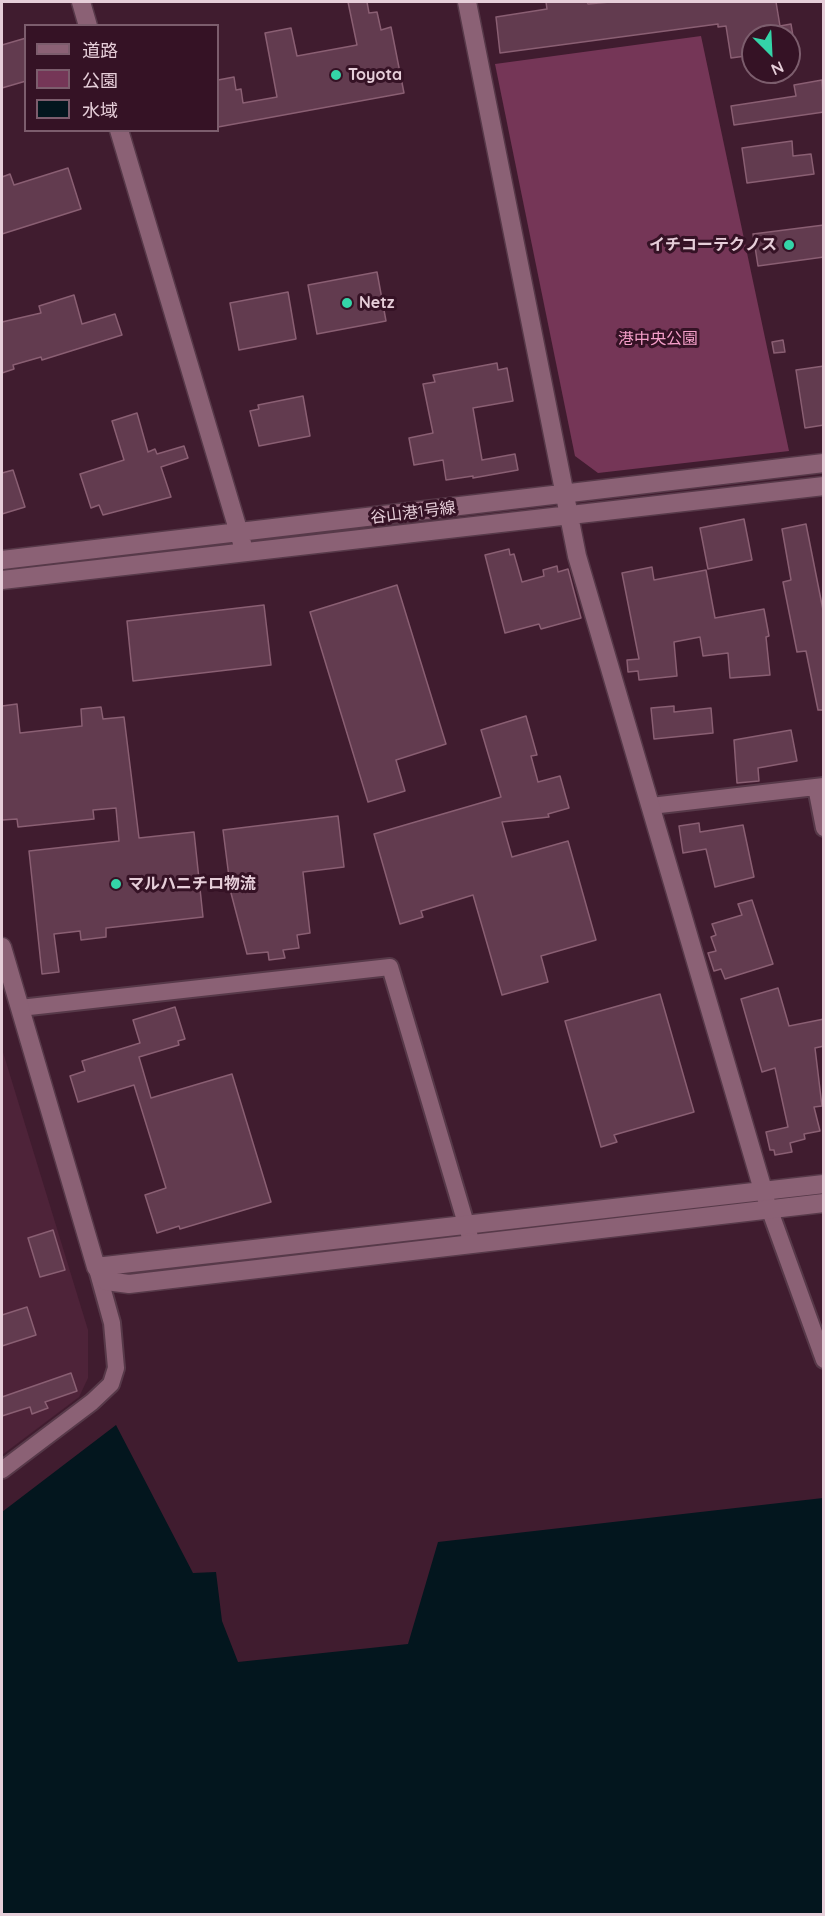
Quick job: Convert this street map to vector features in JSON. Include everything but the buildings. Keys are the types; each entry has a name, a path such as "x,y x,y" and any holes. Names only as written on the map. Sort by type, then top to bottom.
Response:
{"street":[{"path":"81,2 87,24"},
{"path":"467,2 577,556 769,1210 824,1360"},
{"path":"120,132 244,552"},
{"name":"谷山港1号線","path":"2,560 824,463"},
{"name":"谷山港1号線","path":"2,580 824,486"},
{"path":"651,806 820,787 824,828"},
{"path":"2,947 112,1323 116,1368 111,1384 92,1402 2,1470"},
{"path":"20,1008 390,967 472,1244"},
{"path":"96,1267 466,1223 824,1184"},
{"path":"96,1267 105,1281 129,1284 824,1203"}],"shaded area":[{"path":"2,1049 88,1330 88,1378 79,1397 2,1455"}],"green space":[{"name":"港中央公園","path":"701,36 789,451 598,473 575,456 495,64"}],"water":[{"path":"116,1425 193,1573 216,1572 222,1621 238,1662 408,1644 438,1542 823,1498 823,1914 2,1914 2,1512"}],"place":[{"name":"Toyota","path":"336,75"},
{"name":"イチコーテクノス","path":"789,245"},
{"name":"Netz","path":"347,303"},
{"name":"マルハニチロ物流","path":"116,884"}]}
